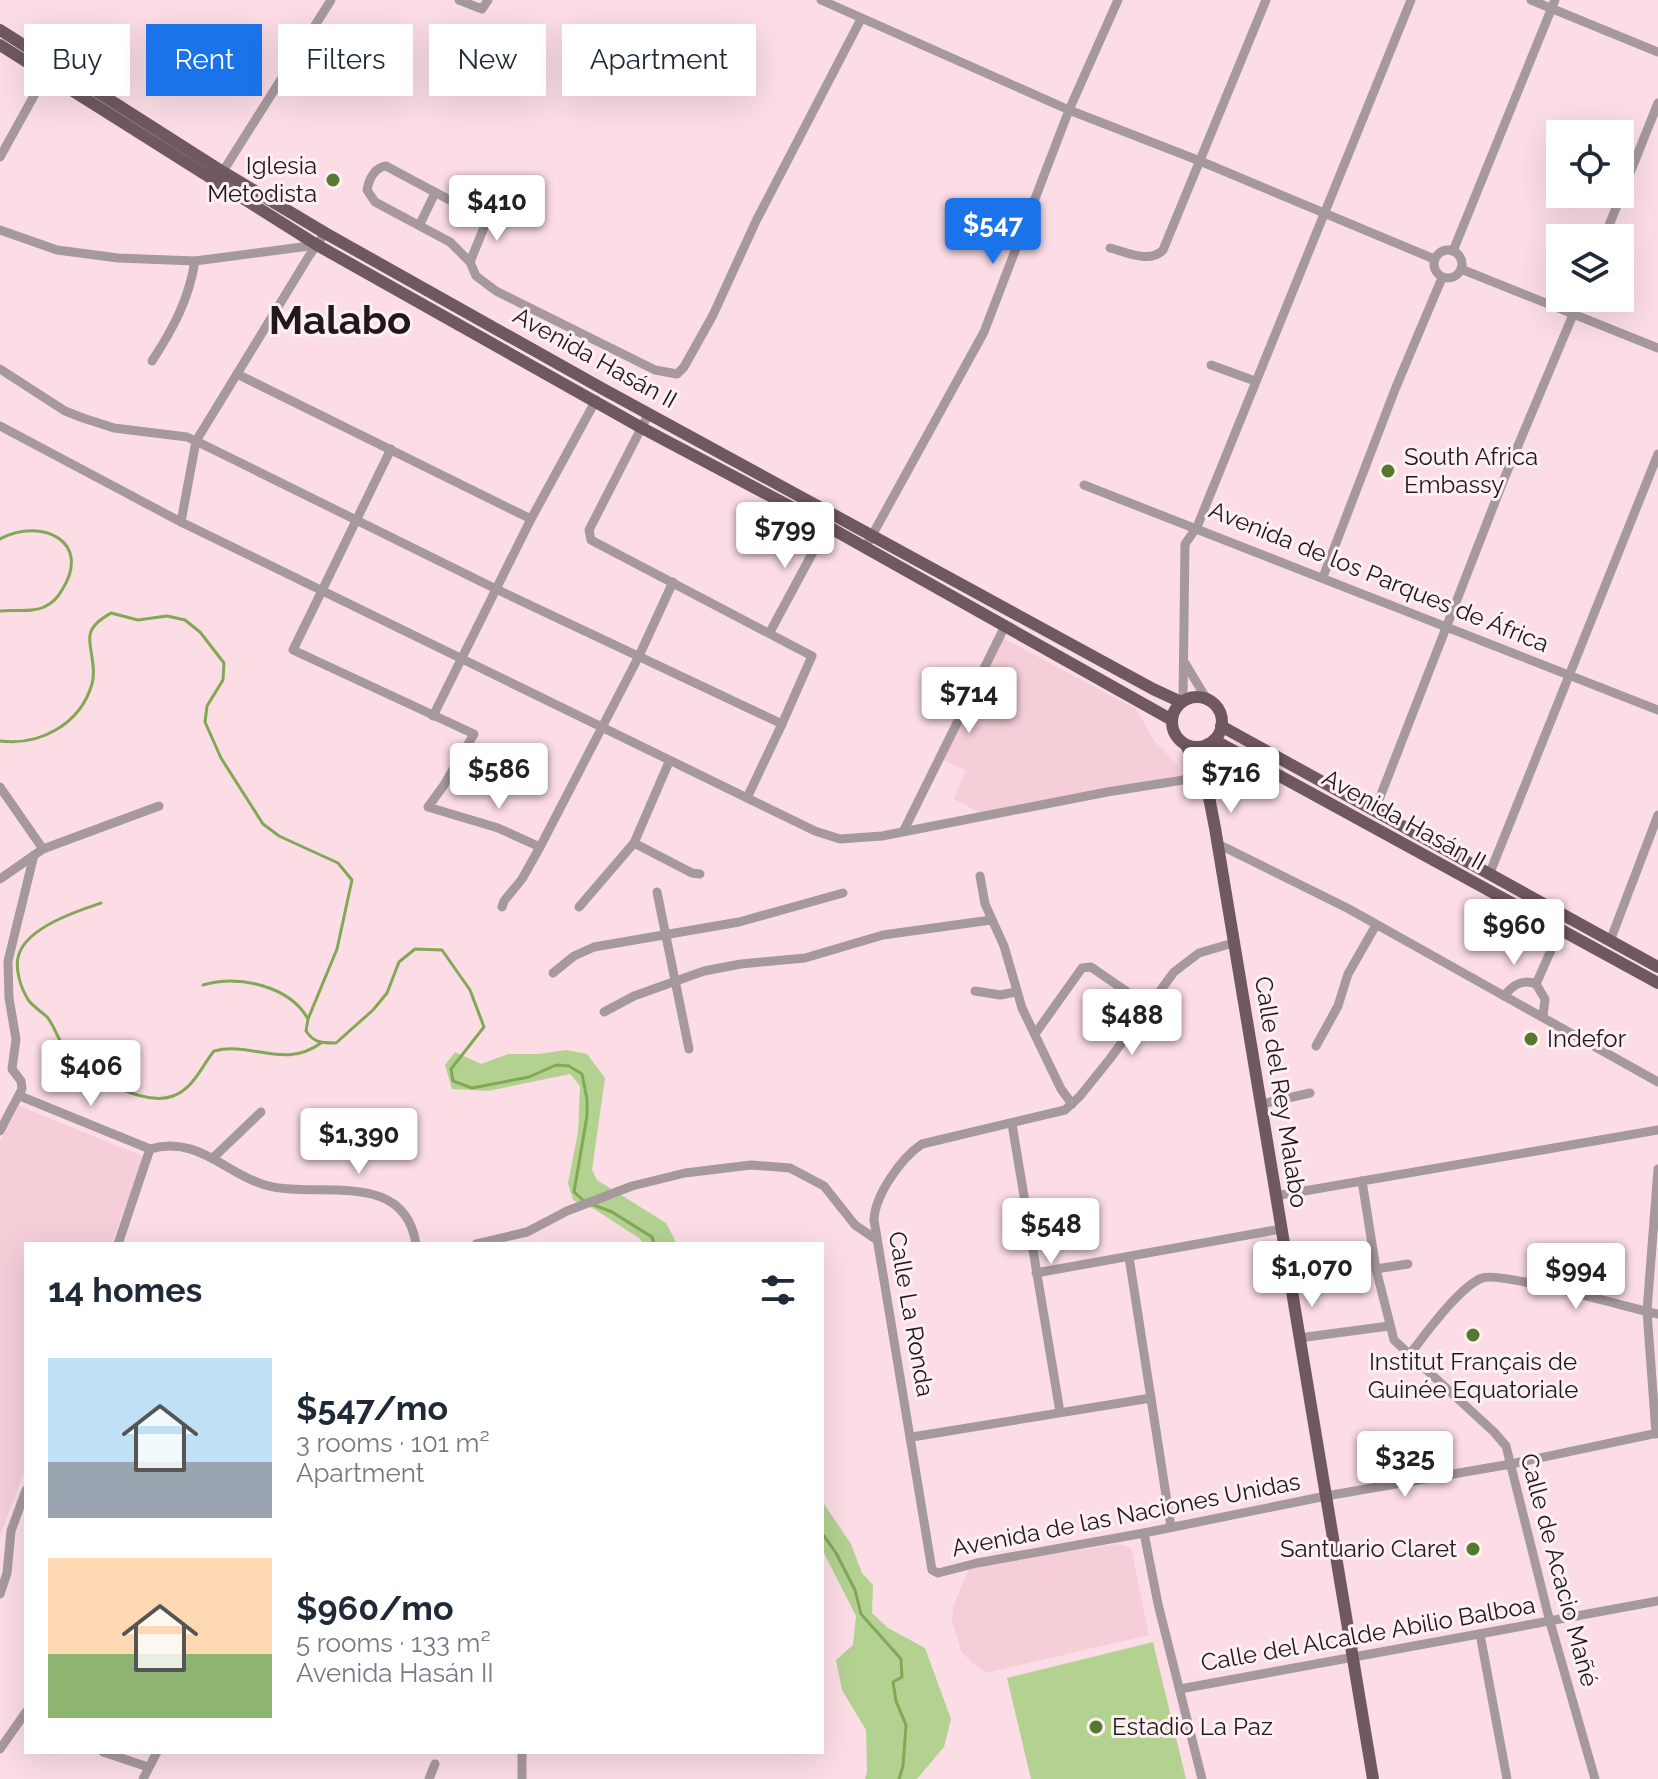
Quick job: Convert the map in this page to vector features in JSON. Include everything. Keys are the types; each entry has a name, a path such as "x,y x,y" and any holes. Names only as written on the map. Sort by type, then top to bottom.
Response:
{"main road":[{"name":"Avenida Hasán II","path":"0,30 220,177"},
{"name":"Avenida Hasán II","path":"0,45 24,60"},
{"name":"Avenida Hasán II","path":"83,96 642,428 827,526 1172,720"},
{"name":"Avenida Hasán II","path":"321,239 649,413 1153,689 1182,701"},
{"path":"1206,698 1220,712 1221,726 1211,742 1201,747 1186,745 1175,735 1172,720 1182,701 1206,698"},
{"name":"Avenida Hasán II","path":"1221,726 1658,967"},
{"name":"Avenida Hasán II","path":"1211,742 1658,983"},
{"name":"Calle del Rey Malabo","path":"1208,792 1211,742"},
{"name":"Calle del Rey Malabo","path":"1186,745 1208,792 1218,844 1373,1779"}],"street":[{"path":"220,177 331,0"},
{"path":"459,0 482,9 488,0"},
{"path":"821,0 1069,110 1434,259"},
{"path":"866,548 984,332 1069,110 1118,0"},
{"path":"1110,248 1150,258 1163,250 1266,0"},
{"path":"1182,701 1185,663 1184,554 1188,538 1197,527 1411,0"},
{"path":"1531,0 1553,4 1658,52"},
{"path":"1453,251 1553,4"},
{"path":"470,262 487,220 386,166 381,167 368,182 368,195 375,202 450,242 470,262 476,276 496,291 655,370 677,374 713,315 756,221 861,19"},
{"path":"0,157 34,96"},
{"path":"1610,224 1658,103"},
{"path":"420,224 435,193"},
{"path":"0,230 57,250 118,258 195,261 321,239"},
{"path":"181,522 196,441 321,239"},
{"path":"1453,251 1461,259 1461,269 1455,277 1442,278 1434,268 1434,259 1441,252 1453,251"},
{"path":"152,361 182,311 195,261"},
{"path":"1461,269 1658,348"},
{"path":"1323,577 1396,387 1442,278"},
{"path":"1375,810 1504,479 1574,314"},
{"path":"1211,365 1255,381"},
{"path":"0,369 65,411 83,418 114,428 187,437 196,441 496,589 782,724"},
{"path":"237,374 531,519"},
{"path":"433,716 531,519 596,400"},
{"path":"649,413 589,530 591,540 812,656 747,798"},
{"path":"0,426 181,522 669,762 815,831 840,839 882,836 1202,777"},
{"path":"391,449 293,650 474,734 428,807 498,828 540,847"},
{"path":"1489,875 1658,454"},
{"name":"Avenida de los Parques de África","path":"1084,485 1658,710"},
{"path":"770,632 827,526"},
{"path":"502,907 540,847 639,656 673,582"},
{"path":"904,830 1005,626"},
{"path":"1185,663 1206,698"},
{"path":"579,907 634,843 669,762"},
{"path":"0,787 43,849"},
{"path":"0,879 43,849 159,806"},
{"path":"1610,941 1658,815"},
{"path":"634,843 692,873 700,874"},
{"path":"1218,844 1376,925 1658,1082"},
{"path":"0,1131 23,1085 12,1069 16,1039 4,958 34,855"},
{"path":"980,876 985,904 1004,946 1016,992 1061,1089 1072,1104 1174,972 1199,953 1233,943"},
{"path":"657,892 689,1049"},
{"path":"553,973 574,956 594,947 739,922 843,893"},
{"path":"604,1012 634,996 704,971 805,958 883,935 991,920"},
{"path":"1316,1046 1338,1006 1348,974 1376,925"},
{"path":"1536,984 1560,930"},
{"path":"1035,1034 1086,966 1149,1007"},
{"path":"1504,996 1521,982 1536,984"},
{"path":"1536,984 1545,999 1543,1017"},
{"path":"975,991 1000,995 1016,992"},
{"path":"1262,1104 1310,1093"},
{"path":"20,1096 150,1149 175,1148 214,1157 258,1183 271,1187 331,1188 383,1199 404,1212 413,1224 416,1242"},
{"name":"Calle La Ronda","path":"932,1570 874,1220 880,1193 917,1147 939,1139 1058,1113 1072,1104"},
{"path":"214,1157 261,1112"},
{"path":"1012,1124 1060,1412"},
{"path":"1275,1196 1658,1130"},
{"path":"119,1242 150,1149"},
{"path":"484,1242 527,1232 567,1211 632,1186 685,1173 751,1165 790,1168 824,1186 855,1225 877,1240"},
{"path":"1657,1434 1647,1311 1658,1169"},
{"name":"Calle de Acacio Mañé","path":"1362,1181 1376,1269 1394,1340 1506,1446 1550,1622 1595,1779"},
{"path":"855,1225 874,1220"},
{"path":"1036,1273 1281,1229"},
{"path":"1129,1257 1171,1527"},
{"path":"1376,1269 1408,1264"},
{"path":"1409,1355 1469,1286 1484,1277 1502,1278 1658,1314"},
{"path":"1299,1338 1389,1326"},
{"path":"912,1437 1151,1398"},
{"name":"Avenida de las Naciones Unidas","path":"932,1570 938,1573 977,1563 1657,1434"},
{"path":"0,1594 7,1573 11,1531 24,1495"},
{"path":"1144,1533 1158,1604 1202,1779"},
{"name":"Calle del Alcalde Abilio Balboa","path":"1180,1689 1658,1601"},
{"path":"1480,1634 1507,1779"},
{"path":"0,1749 22,1724"},
{"path":"109,1754 148,1767"},
{"path":"143,1779 156,1754"},
{"path":"522,1754 522,1779"},
{"path":"429,1779 435,1764"}],"shaded area":[{"path":"1003,638 1136,709 1155,742 1177,764 1180,775 982,814 954,799 965,770 943,760"},
{"path":"19,1106 145,1157 112,1242 24,1242 24,1472 0,1535 0,1142"},
{"path":"1119,1544 1131,1548 1149,1635 986,1673 961,1651 952,1621 953,1607 970,1566"}],"green space":[{"path":"566,1050 587,1054 605,1078 592,1170 597,1180 666,1223 676,1242 642,1242 594,1209 573,1200 568,1183 578,1132 580,1086 570,1074 488,1091 452,1089 445,1065 455,1052 481,1064 508,1054"},
{"path":"824,1504 851,1544 862,1573 873,1585 872,1613 888,1628 925,1648 951,1719 944,1747 917,1779 865,1779 866,1730 842,1690 836,1660 853,1645 856,1616 824,1553"},
{"name":"Estadio La Paz","path":"1153,1642 1186,1779 1031,1779 1007,1678"}],"waterway":[{"path":"0,539 31,531 46,533 58,538 67,547 71,558 70,573 62,590 49,604 34,610 0,611"},
{"path":"0,741 15,742 43,736 56,730 78,711 93,678 91,631 111,613 138,620 167,616 185,620 200,632 224,663 223,680 207,706 205,722 221,758 263,824 279,836 338,863 352,880 337,949 306,1031 319,1042 336,1043 387,993 399,962 415,949 442,950 470,990 484,1027 451,1069 453,1081 472,1088 529,1077 556,1065 569,1066 582,1074 587,1116 574,1192 584,1201"},
{"path":"101,903 67,916 32,936 24,944 17,966 23,991 29,1001 47,1017 69,1054 103,1080 147,1097 173,1096 186,1088 214,1051 241,1049 281,1055 307,1051 321,1043"},
{"path":"203,985 232,981 262,986 288,998 308,1019"},
{"path":"591,1204 612,1212 652,1237 653,1242"},
{"path":"824,1536 855,1590 861,1614 901,1659 902,1677 893,1682 896,1701 906,1725 899,1779"}],"place":[{"name":"Iglesia Metodista","path":"333,180"},
{"name":"South Africa Embassy","path":"1388,471"},
{"name":"Indefor","path":"1531,1039"},
{"name":"Institut Français de Guinée Equatoriale","path":"1473,1335"},
{"name":"Santuario Claret","path":"1473,1549"},
{"name":"Estadio La Paz","path":"1096,1727"}],"district":[{"name":"Malabo","path":"340,320"}]}
